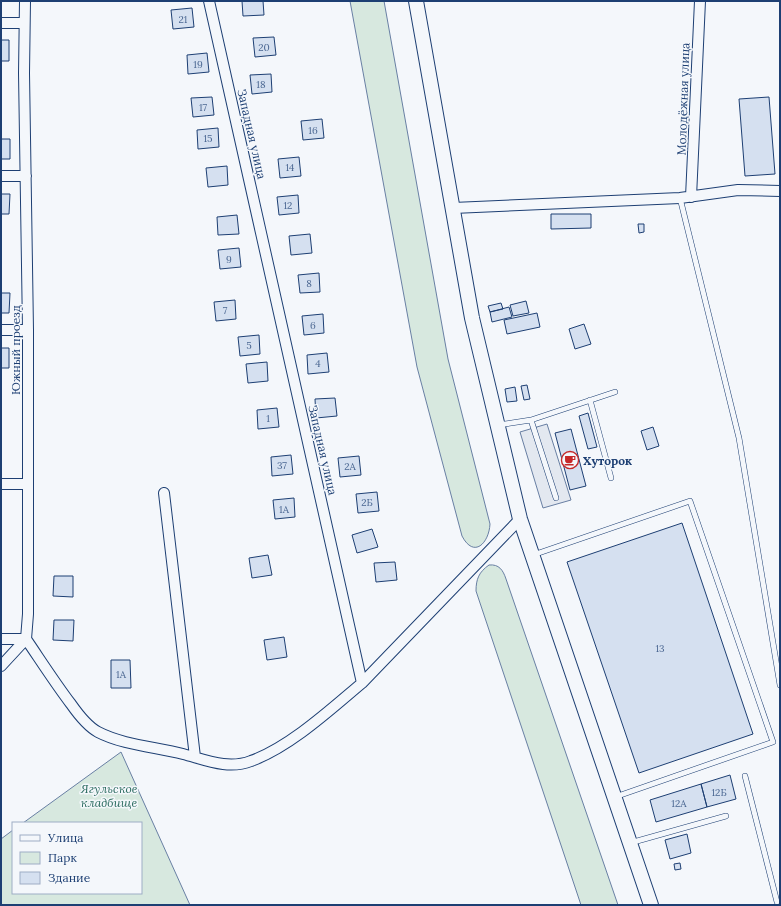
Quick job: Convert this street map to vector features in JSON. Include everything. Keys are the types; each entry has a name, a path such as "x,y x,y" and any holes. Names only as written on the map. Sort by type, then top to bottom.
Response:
{"street":[{"name":"Южный проезд","path":"25,1 24,23 28,330 28,614 26,639"},
{"name":"Западная улица","path":"209,1 362,683"},
{"path":"416,1 472,318 520,519 651,905"},
{"name":"Молодёжная улица","path":"691,197 700,1"},
{"path":"1,23 24,23"},
{"path":"1,176 26,176"},
{"path":"453,208 680,198 738,190 780,191"},
{"path":"1,330 28,330"},
{"path":"1,484 28,484"},
{"path":"164,493 196,757"},
{"path":"26,639 66,699 80,716 98,732 119,740 196,757 216,763 231,765 252,761 276,749 318,720 362,683 520,519"},
{"path":"1,639 26,639"},
{"path":"1,666 26,639"}],"lane":[{"path":"680,198 739,438 780,685"},
{"path":"497,425 531,420 615,392"},
{"path":"590,400 611,478"},
{"path":"531,420 556,498"},
{"path":"532,556 690,501 773,742 614,797"},
{"path":"745,776 778,901 771,905"},
{"path":"629,843 726,816"}],"green space":[{"path":"350,1 384,1 448,359 490,524 487,537 484,542 480,546 476,547 467,543 462,536 417,367"},
{"path":"489,565 498,567 502,570 505,576 618,905 581,905 476,591 479,576"},
{"name":"Ягульское кладбище","path":"121,752 190,905 1,905 1,839 12,831 12,894 142,894 142,822 24,822"}],"shaded area":[{"path":"547,424 571,500 543,508 520,432"}],"building":[{"path":"242,1 263,1 264,15 243,16"},
{"path":"192,8 194,27 173,29 171,10"},
{"path":"274,37 276,55 255,57 253,38"},
{"path":"1,40 9,40 9,61 1,61"},
{"path":"207,53 209,72 188,74 187,55"},
{"path":"271,74 272,92 252,94 250,75"},
{"path":"212,97 214,115 193,117 191,98"},
{"path":"769,97 775,174 745,176 739,99"},
{"path":"322,119 324,138 303,140 301,121"},
{"path":"218,128 219,147 198,149 197,130"},
{"path":"1,139 10,139 10,159 1,159"},
{"path":"299,157 301,176 280,178 278,159"},
{"path":"227,166 228,185 208,187 206,168"},
{"path":"1,194 10,194 9,214 1,214"},
{"path":"298,195 299,213 279,215 277,197"},
{"path":"551,214 591,214 591,228 551,229"},
{"path":"237,215 239,234 218,235 217,217"},
{"path":"638,224 644,224 644,232 639,233"},
{"path":"310,234 312,253 291,255 289,236"},
{"path":"239,248 241,267 220,269 218,250"},
{"path":"319,273 320,292 300,293 298,275"},
{"path":"1,293 10,293 9,313 1,313"},
{"path":"235,300 236,319 216,321 214,302"},
{"path":"526,301 529,313 513,316 510,305"},
{"path":"501,303 503,309 490,312 488,306"},
{"path":"509,307 512,317 492,322 490,312"},
{"path":"537,313 540,327 507,334 504,320"},
{"path":"323,314 324,333 304,335 302,316"},
{"path":"584,324 591,344 575,349 569,329"},
{"path":"259,335 260,354 240,356 238,337"},
{"path":"1,348 9,348 9,368 1,368"},
{"path":"327,353 329,372 308,374 307,355"},
{"path":"267,362 268,381 248,383 246,364"},
{"path":"527,385 530,399 524,400 521,386"},
{"path":"515,387 517,401 507,402 505,389"},
{"path":"335,398 337,416 316,418 315,399"},
{"path":"277,408 279,427 258,429 257,410"},
{"path":"588,413 597,447 588,449 579,416"},
{"path":"653,427 659,446 647,450 641,431"},
{"name":"Хуторок","path":"571,429 586,486 570,490 555,433"},
{"path":"291,455 293,474 272,476 271,457"},
{"path":"359,456 361,475 340,477 338,458"},
{"path":"377,492 379,511 358,513 356,494"},
{"path":"294,498 295,517 275,519 273,500"},
{"path":"682,523 753,734 639,773 567,562"},
{"path":"372,529 378,547 357,553 352,535"},
{"path":"268,555 272,575 252,578 249,558"},
{"path":"395,562 397,580 376,582 374,563"},
{"path":"54,576 73,576 73,597 53,596"},
{"path":"54,620 74,620 73,641 53,640"},
{"path":"284,637 287,657 267,660 264,640"},
{"path":"111,660 130,660 131,688 111,688"},
{"path":"730,775 736,799 707,807 701,784"},
{"path":"701,784 707,807 656,822 650,800"},
{"path":"687,834 691,853 670,859 665,840"},
{"path":"680,863 681,869 675,870 674,864"}],"place":[{"name":"Хуторок","path":"570,460"}]}
